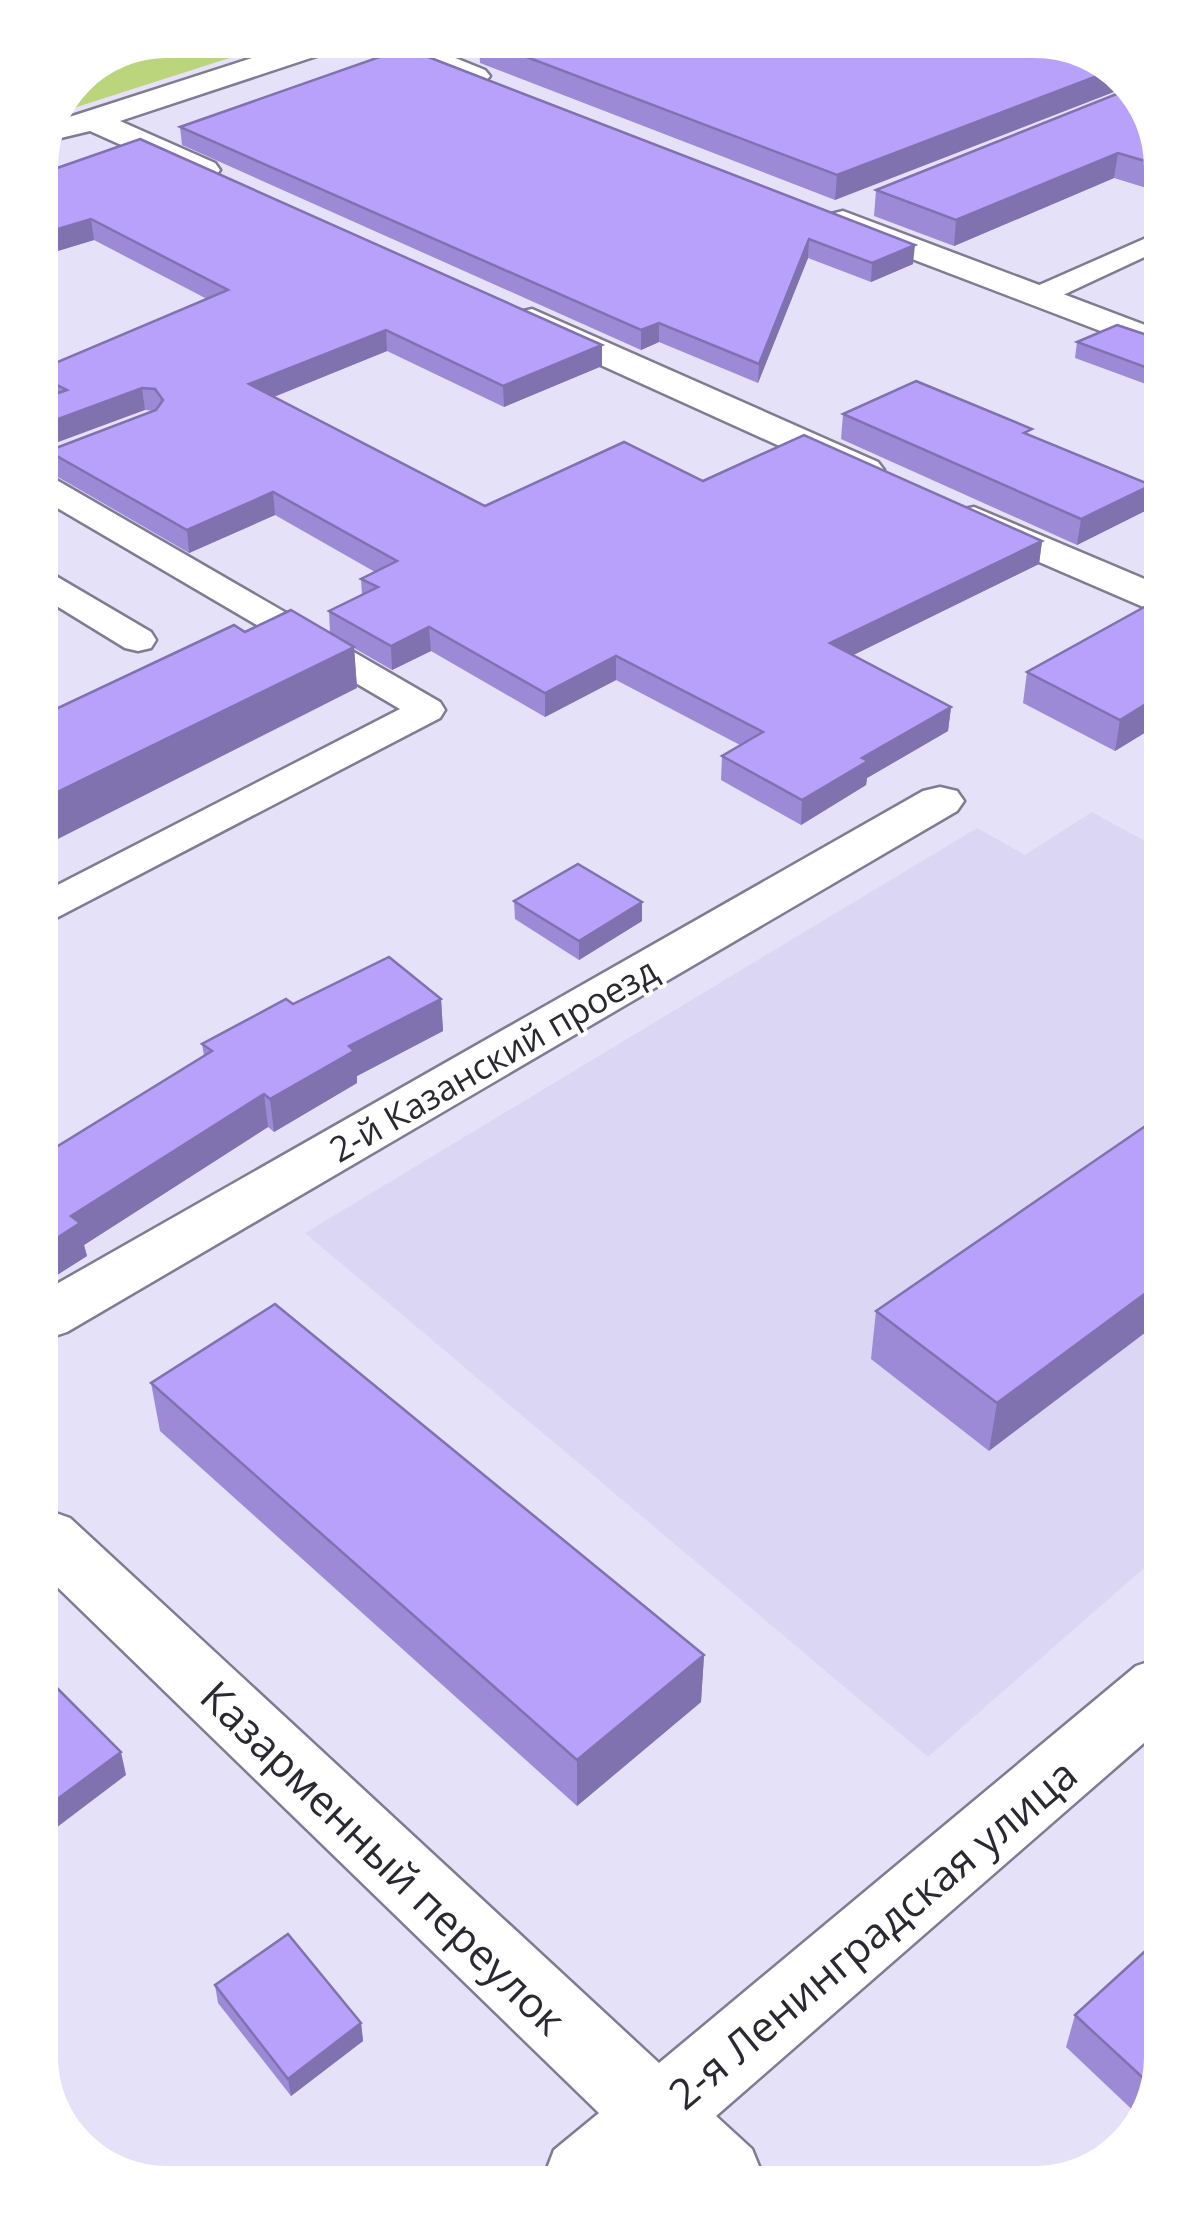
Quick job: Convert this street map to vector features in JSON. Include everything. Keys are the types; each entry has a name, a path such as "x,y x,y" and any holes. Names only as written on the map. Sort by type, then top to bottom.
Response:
{"street":[{"path":"65,129 281,58"},
{"path":"430,58 510,90"},
{"path":"92,120 235,184"},
{"path":"868,202 823,213 1144,337"},
{"path":"501,306 890,482"},
{"path":"943,505 1144,594"},
{"name":"2-й Казанский проезд","path":"58,1310 940,801"},
{"name":"Казарменный переулок","path":"58,1546 711,2166"},
{"name":"2-я Ленинградская улица","path":"598,2166 1144,1702"}],"lane":[{"path":"1038,296 1144,246"},
{"path":"58,474 427,710 58,901"},
{"path":"58,592 138,640"}],"shaded area":[{"path":"1092,812 1144,840 1144,1568 928,1757 305,1233 977,828 1025,855"}],"green space":[{"path":"152,58 230,58 76,107 95,84 131,63"}],"building":[{"path":"377,58 431,58 915,245 872,263 809,239 759,364 659,323 641,330 180,127"},
{"path":"529,58 1043,58 1071,63 1096,76 837,175"},
{"path":"1117,94 1130,112 1142,145 1143,160 1118,153 956,220 876,190"},
{"path":"140,139 602,345 503,386 386,330 249,384 485,506 624,442 703,481 804,435 1042,541 830,643 951,707 862,758 868,761 802,800 722,756 763,732 616,656 545,693 429,627 391,646 329,611 378,587 361,579 397,561 273,492 187,530 58,457 58,447 156,410 163,400 155,389 142,388 58,419 58,393 67,390 58,386 58,362 228,290 91,219 58,229 58,168"},
{"path":"1117,325 1144,334 1144,367 1077,342"},
{"path":"916,381 1032,429 1024,433 1144,482 1144,488 1081,519 843,414"},
{"path":"1144,607 1144,705 1120,720 1027,672"},
{"path":"291,610 354,647 58,792 58,708 234,625 245,632"},
{"path":"578,864 642,902 579,941 514,901"},
{"path":"389,957 441,999 349,1046 354,1051 270,1099 264,1094 71,1216 80,1223 58,1237 58,1146 212,1051 202,1044 286,999 293,1004"},
{"path":"1144,1127 1144,1294 997,1403 876,1311"},
{"path":"275,1304 704,1655 577,1760 151,1383"},
{"path":"58,1689 121,1752 58,1799"},
{"path":"288,1934 361,2023 288,2079 215,1985"},
{"path":"1144,1952 1143,2077 1075,2015"}]}
